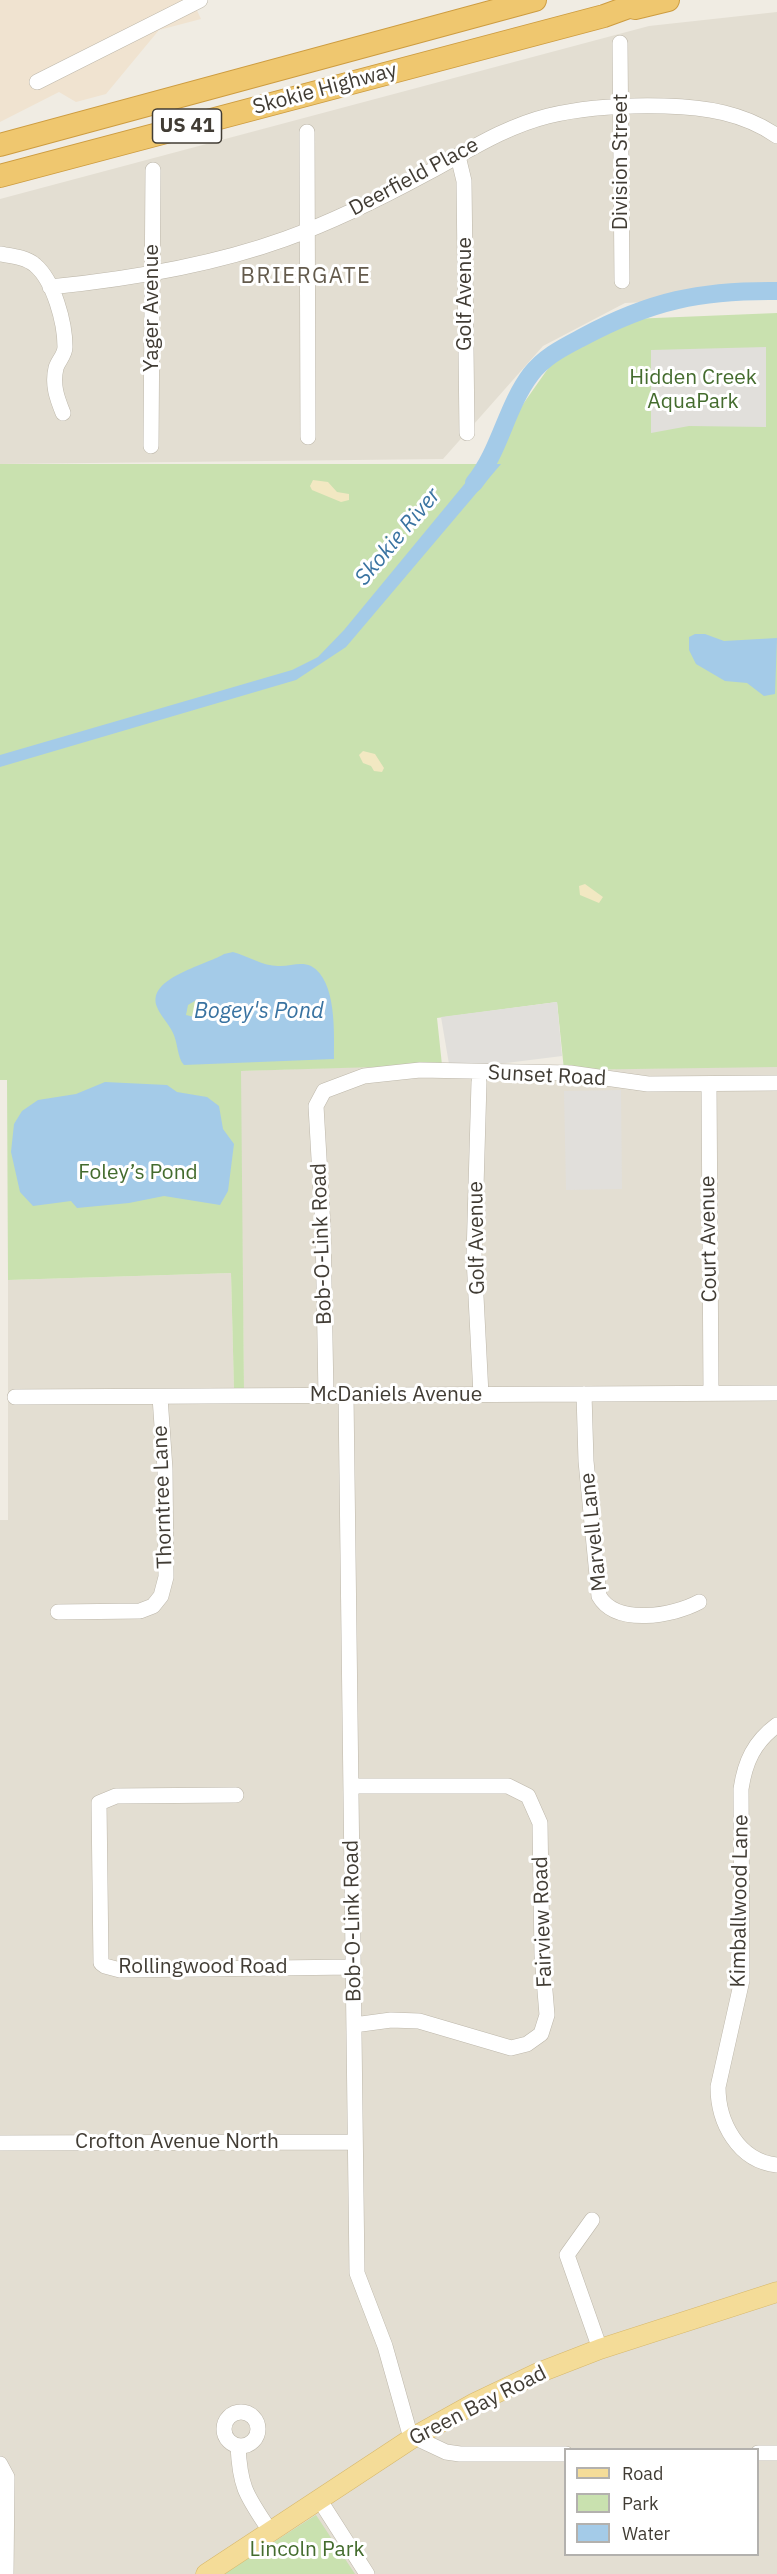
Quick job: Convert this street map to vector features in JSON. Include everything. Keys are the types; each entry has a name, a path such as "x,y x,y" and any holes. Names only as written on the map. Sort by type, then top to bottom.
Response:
{"highway":[{"path":"311,60 477,0"},
{"name":"Skokie Highway","path":"0,145 535,0"},
{"name":"Skokie Highway","path":"0,176 604,16 648,0"},
{"path":"604,16 668,0"}],"main road":[{"name":"Green Bay Road","path":"206,2574 414,2437 485,2398 538,2373 600,2349 777,2292"}],"street":[{"path":"37,82 200,0"},
{"name":"Division Street","path":"620,43 622,281"},
{"name":"Deerfield Place","path":"50,287 153,274 248,251 309,229 385,196 493,135 547,116 580,110 621,107 694,107 719,111 763,127 777,136"},
{"path":"307,132 308,437"},
{"name":"Golf Avenue","path":"458,156 464,181 467,433"},
{"name":"Yager Avenue","path":"152,446 153,170"},
{"path":"0,254 30,262 37,267 50,287 63,332 65,350 56,369 55,391 63,413"},
{"name":"Sunset Road","path":"321,1094 364,1076 420,1070 570,1073 648,1084 777,1083"},
{"name":"Golf Avenue","path":"479,1082 474,1257 482,1395"},
{"name":"Court Avenue","path":"709,1084 711,1393"},
{"name":"Bob-O-Link Road","path":"321,1094 316,1106 323,1228 326,1396"},
{"name":"McDaniels Avenue","path":"15,1397 777,1393"},
{"name":"Marvell Lane","path":"584,1394 586,1461 599,1596 609,1608 624,1614 678,1612 699,1602"},
{"name":"Bob-O-Link Road","path":"346,1395 357,2273 362,2292 385,2346 402,2413 414,2437"},
{"name":"Thorntree Lane","path":"58,1612 140,1611 153,1605 162,1596 166,1577 165,1469 160,1396"},
{"name":"Kimballwood Lane","path":"777,1725 758,1743 744,1767 741,1789 742,1980 718,2087 718,2102 729,2132 749,2155 768,2164 777,2165"},
{"name":"Fairview Road","path":"351,1786 508,1786 528,1796 540,1823 542,1955 548,2015 545,2026 536,2040 511,2048 419,2021 391,2020 354,2025"},
{"name":"Rollingwood Road","path":"236,1796 116,1796 99,1803 101,1963 120,1970 353,1967"},
{"name":"Crofton Avenue North","path":"0,2143 354,2142"},
{"path":"591,2220 567,2255 600,2349"},
{"path":"414,2437 446,2452 460,2454 564,2454"},
{"path":"238,2446 239,2477 247,2495 270,2531"},
{"path":"759,2453 777,2453"},
{"path":"0,2464 7,2477 6,2574"},
{"path":"319,2499 367,2574"}],"shaded area":[{"path":"0,0 192,0 201,19 159,30 106,94 76,102 59,92 0,122"},
{"path":"777,12 777,296 625,303 543,346 443,459 0,464 0,199 649,26"},
{"path":"766,347 766,427 689,426 651,433 651,350"},
{"path":"557,1002 562,1056 450,1070 441,1017"},
{"path":"438,1064 564,1070 777,1066 777,2574 0,2574 0,1520 8,1520 8,1280 231,1273 234,1389 244,1389 240,1071"},
{"path":"621,1090 622,1189 566,1190 564,1091"}],"green space":[{"name":"Hidden Creek AquaPark","path":"777,313 777,1067 564,1070 557,1002 437,1018 442,1065 241,1071 244,1390 234,1390 231,1273 8,1280 7,1080 0,1080 0,464 481,464 554,360 631,319"},
{"name":"Lincoln Park","path":"316,2515 355,2574 224,2574"}],"sand":[{"path":"313,480 328,482 337,492 349,494 349,500 341,502 312,490 310,486"},
{"path":"363,751 375,754 384,768 382,772 374,771 371,766 363,763 359,755"},
{"path":"585,884 603,897 599,903 580,895 579,886"}],"water":[{"path":"481,464 501,464 346,647 296,680 0,767 0,755 292,670 318,657 344,630"},
{"path":"695,634 705,634 724,641 777,638 775,694 764,696 747,683 725,681 696,664 689,650 689,637"},
{"name":"Bogey's Pond","path":"233,952 272,966 307,965 319,973 330,995 334,1059 184,1065 174,1035 157,1007 156,997 160,988 179,974","holes":["198,999 207,1000 208,1007 194,1017 186,1015 188,1005"]},
{"name":"Foley’s Pond","path":"105,1082 167,1085 177,1092 207,1097 219,1106 223,1129 234,1144 228,1191 220,1205 164,1196 129,1203 77,1208 71,1201 33,1206 20,1192 11,1152 14,1124 22,1111 38,1100 76,1094"}],"waterway":[{"name":"Skokie River","path":"474,483 490,457 522,387 542,362 569,344 631,314 677,300 724,293 777,291"}],"district":[{"name":"BRIERGATE","path":"306,277"}]}
